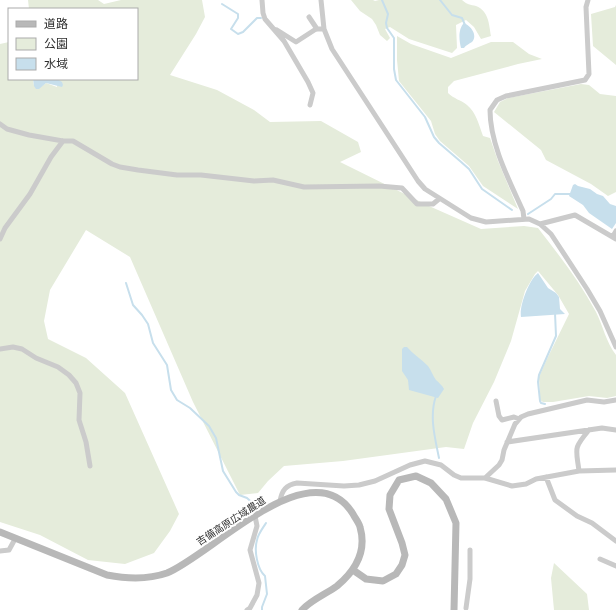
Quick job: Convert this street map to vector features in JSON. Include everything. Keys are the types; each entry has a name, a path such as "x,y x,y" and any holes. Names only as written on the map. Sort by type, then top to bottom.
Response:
{"street":[{"path":"262,0 265,20 296,42 317,29 324,29"},
{"path":"321,0 324,29 332,49 425,189 438,199 478,221 504,222 524,219 535,221 540,224 551,234 587,289 600,311 616,347"},
{"path":"524,219 523,211 498,154 491,126 490,110 497,100 506,96 585,80 589,74 586,7 588,0"},
{"path":"310,17 317,29"},
{"path":"273,27 284,42 308,82 313,93 310,105"},
{"path":"0,124 7,129 29,135 63,141 73,141 112,164 120,167 176,175 201,175 254,181 273,180 304,187 379,186 402,188 417,204 433,204 438,199"},
{"path":"0,239 5,228 30,194 51,156 63,141"},
{"path":"540,224 575,215 614,237 616,231"},
{"path":"0,349 13,347 22,348 36,358 58,367 70,375 80,393 79,420 86,442 90,466"},
{"path":"486,478 499,465 507,442 515,424 519,419 528,414 587,400 604,402 616,400"},
{"path":"496,401 502,420 514,418 519,419"},
{"path":"507,442 602,428 616,430"},
{"path":"579,471 576,449 579,442 589,430"},
{"path":"280,501 281,494 285,487 292,484 344,486 359,485 375,481 410,464 425,460 441,465 454,475 461,478 486,478 512,486 526,484 536,479 579,471 616,470"},
{"path":"354,570 366,579 383,581 396,574 402,565 405,555 389,510 390,495 399,480 416,476 431,483 446,499 456,523 454,610"},
{"path":"546,477 555,500 576,516 592,523 616,541"},
{"name":"吉備高原広域農道","path":"0,532 107,576 122,578 150,578 177,568 280,501 308,493 328,494 339,498 351,511 360,527 361,551 354,570 337,586 302,610"},
{"path":"247,610 250,608 257,595 259,583 250,550 257,526 255,516"},
{"path":"0,551 9,550 15,539"},
{"path":"466,609 470,579 470,550"},
{"path":"600,559 616,566"}],"green space":[{"path":"28,0 98,0 104,4 121,0 202,0 205,17 170,75 217,90 254,110 270,122 321,121 358,142 361,152 340,162 429,206 481,229 524,226 538,228 583,290 596,312 607,339 616,355 616,396 607,398 589,396 553,402 543,402 540,400 539,377 569,314 558,295 538,271 525,291 511,341 494,382 473,423 464,449 446,447 343,461 284,466 258,493 240,495 193,402 130,257 86,230 50,290 44,321 48,339 86,358 125,393 179,514 170,531 154,553 125,564 88,560 40,535 0,522 0,44 8,42 8,80 33,80 34,86 42,86 46,83 57,87 57,80 138,80 138,8 29,8"},
{"path":"351,0 462,0 484,11 488,19 491,36 481,39 474,27 466,20 456,25 457,48 452,53 409,39 390,27 385,29 390,38 387,41 380,35 372,19 360,11"},
{"path":"616,5 616,65 593,46 591,14 615,7"},
{"path":"397,36 411,44 451,58 491,42 513,42 529,54 542,59 454,81 448,87 448,93 465,103 473,111 483,136 490,138 518,209 483,186 469,166 440,141 435,134 431,121 399,81"},
{"path":"581,84 589,85 600,94 616,96 616,192 608,196 591,184 546,160 541,150 494,112 500,102 508,98"},
{"path":"554,563 587,594 589,610 554,610 551,578"}],"water":[{"path":"464,23 473,31 474,39 464,48 461,48 459,38 462,25"},
{"path":"33,80 59,80 62,82 63,85 62,87 46,83 39,89 36,89"},
{"path":"575,184 590,189 603,196 610,204 616,206 616,223 612,229 589,213 583,205 569,196 573,185"},
{"path":"538,273 548,288 559,297 560,309 565,314 521,317 525,294 531,281"},
{"path":"407,347 428,366 436,380 444,389 438,398 409,390 408,380 402,371 402,349"}],"waterway":[{"path":"382,0 388,14 386,23 387,28 394,38 394,69 396,80 425,117 434,137 439,143 469,169 482,189 512,210"},
{"path":"440,0 452,15 462,18 465,25"},
{"path":"222,4 238,14 238,18 231,29 238,34 243,32 257,18 261,18"},
{"path":"528,214 551,199 555,194 570,194"},
{"path":"126,283 133,305 148,324 153,343 167,365 171,390 177,400 190,408 209,426 216,438 223,471 236,492 247,498 256,506 256,510"},
{"path":"545,404 541,403 540,401 538,382 539,375 556,336 555,313"},
{"path":"436,396 433,419 434,435 439,458"},
{"path":"262,610 267,594 265,576 258,564 256,544 258,536 266,523"}]}
